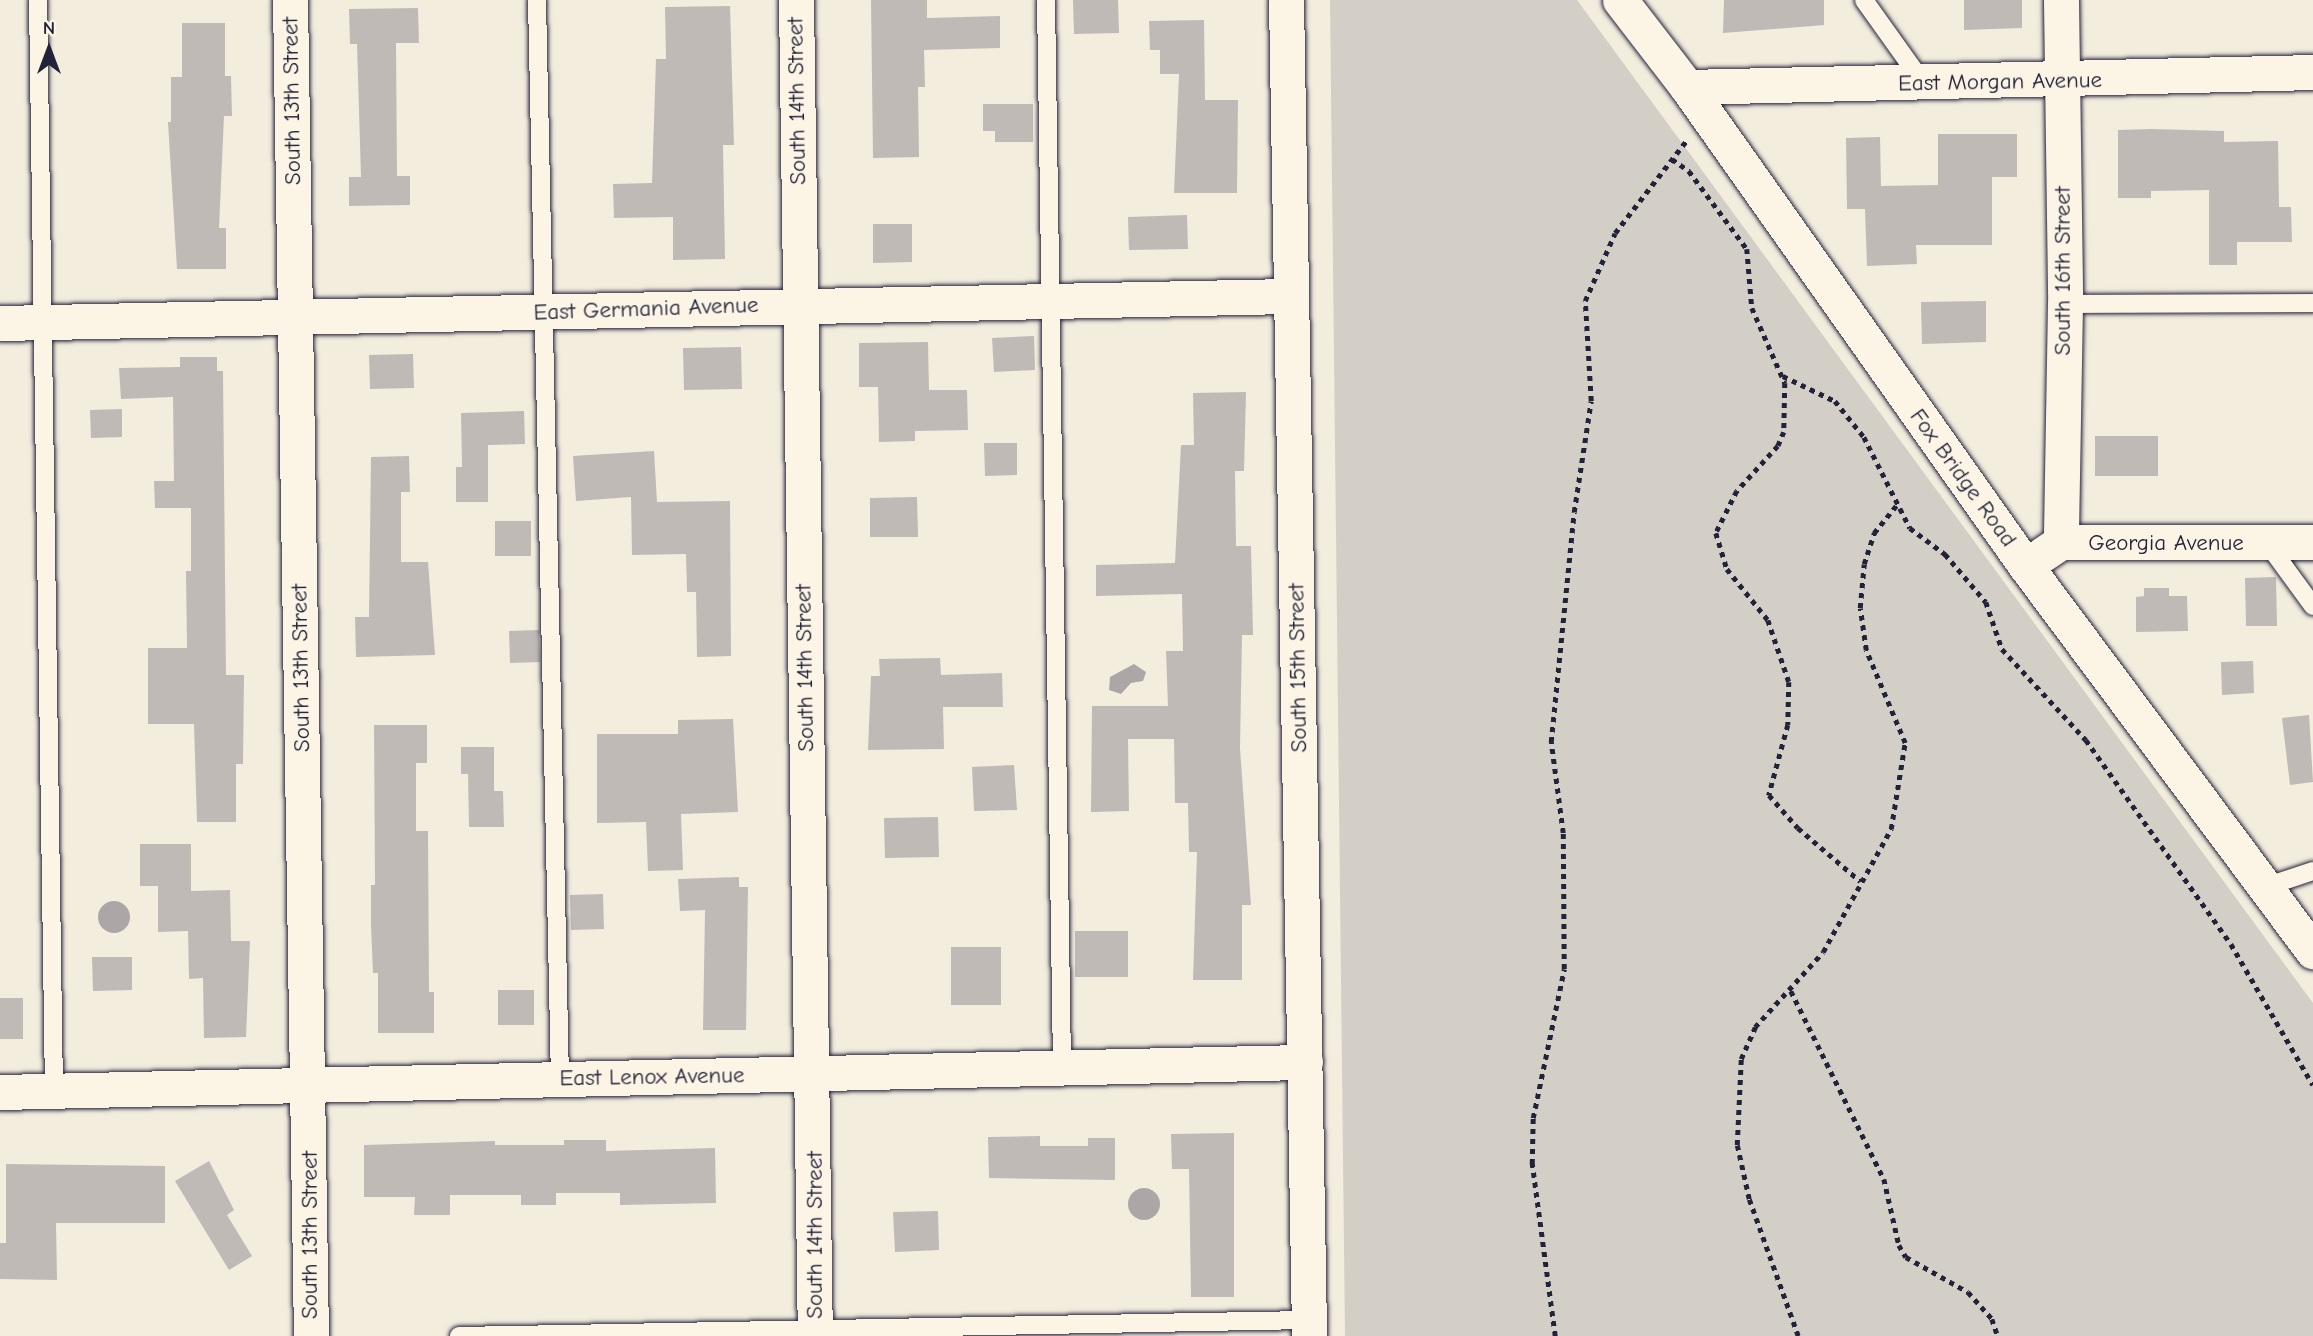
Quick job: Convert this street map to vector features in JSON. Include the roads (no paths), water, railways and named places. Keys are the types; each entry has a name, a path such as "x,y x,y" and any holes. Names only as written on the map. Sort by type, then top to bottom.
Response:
{"street":[{"name":"South 13th Street","path":"290,0 311,1336"},
{"name":"South 14th Street","path":"796,0 815,1331"},
{"name":"South 15th Street","path":"1286,0 1309,1328"},
{"name":"Fox Bridge Road","path":"1620,0 1697,101 2025,565 2313,951"},
{"name":"South 16th Street","path":"2061,0 2065,304 2061,542"},
{"name":"East Morgan Avenue","path":"1697,101 1924,83 2313,72"},
{"name":"East Germania Avenue","path":"0,323 800,304 1291,296"},
{"name":"Georgia Avenue","path":"2025,565 2061,542 2313,542"},
{"name":"East Lenox Avenue","path":"0,1092 1305,1062"}],"lane":[{"path":"38,0 54,1091"},
{"path":"537,0 540,279 546,311 560,1079"},
{"path":"1046,0 1062,1069"},
{"path":"1864,0 1924,83"},
{"path":"2065,304 2313,303"},
{"path":"2267,543 2313,606"},
{"path":"2266,887 2313,871"},
{"path":"459,1336 1309,1328"}]}
